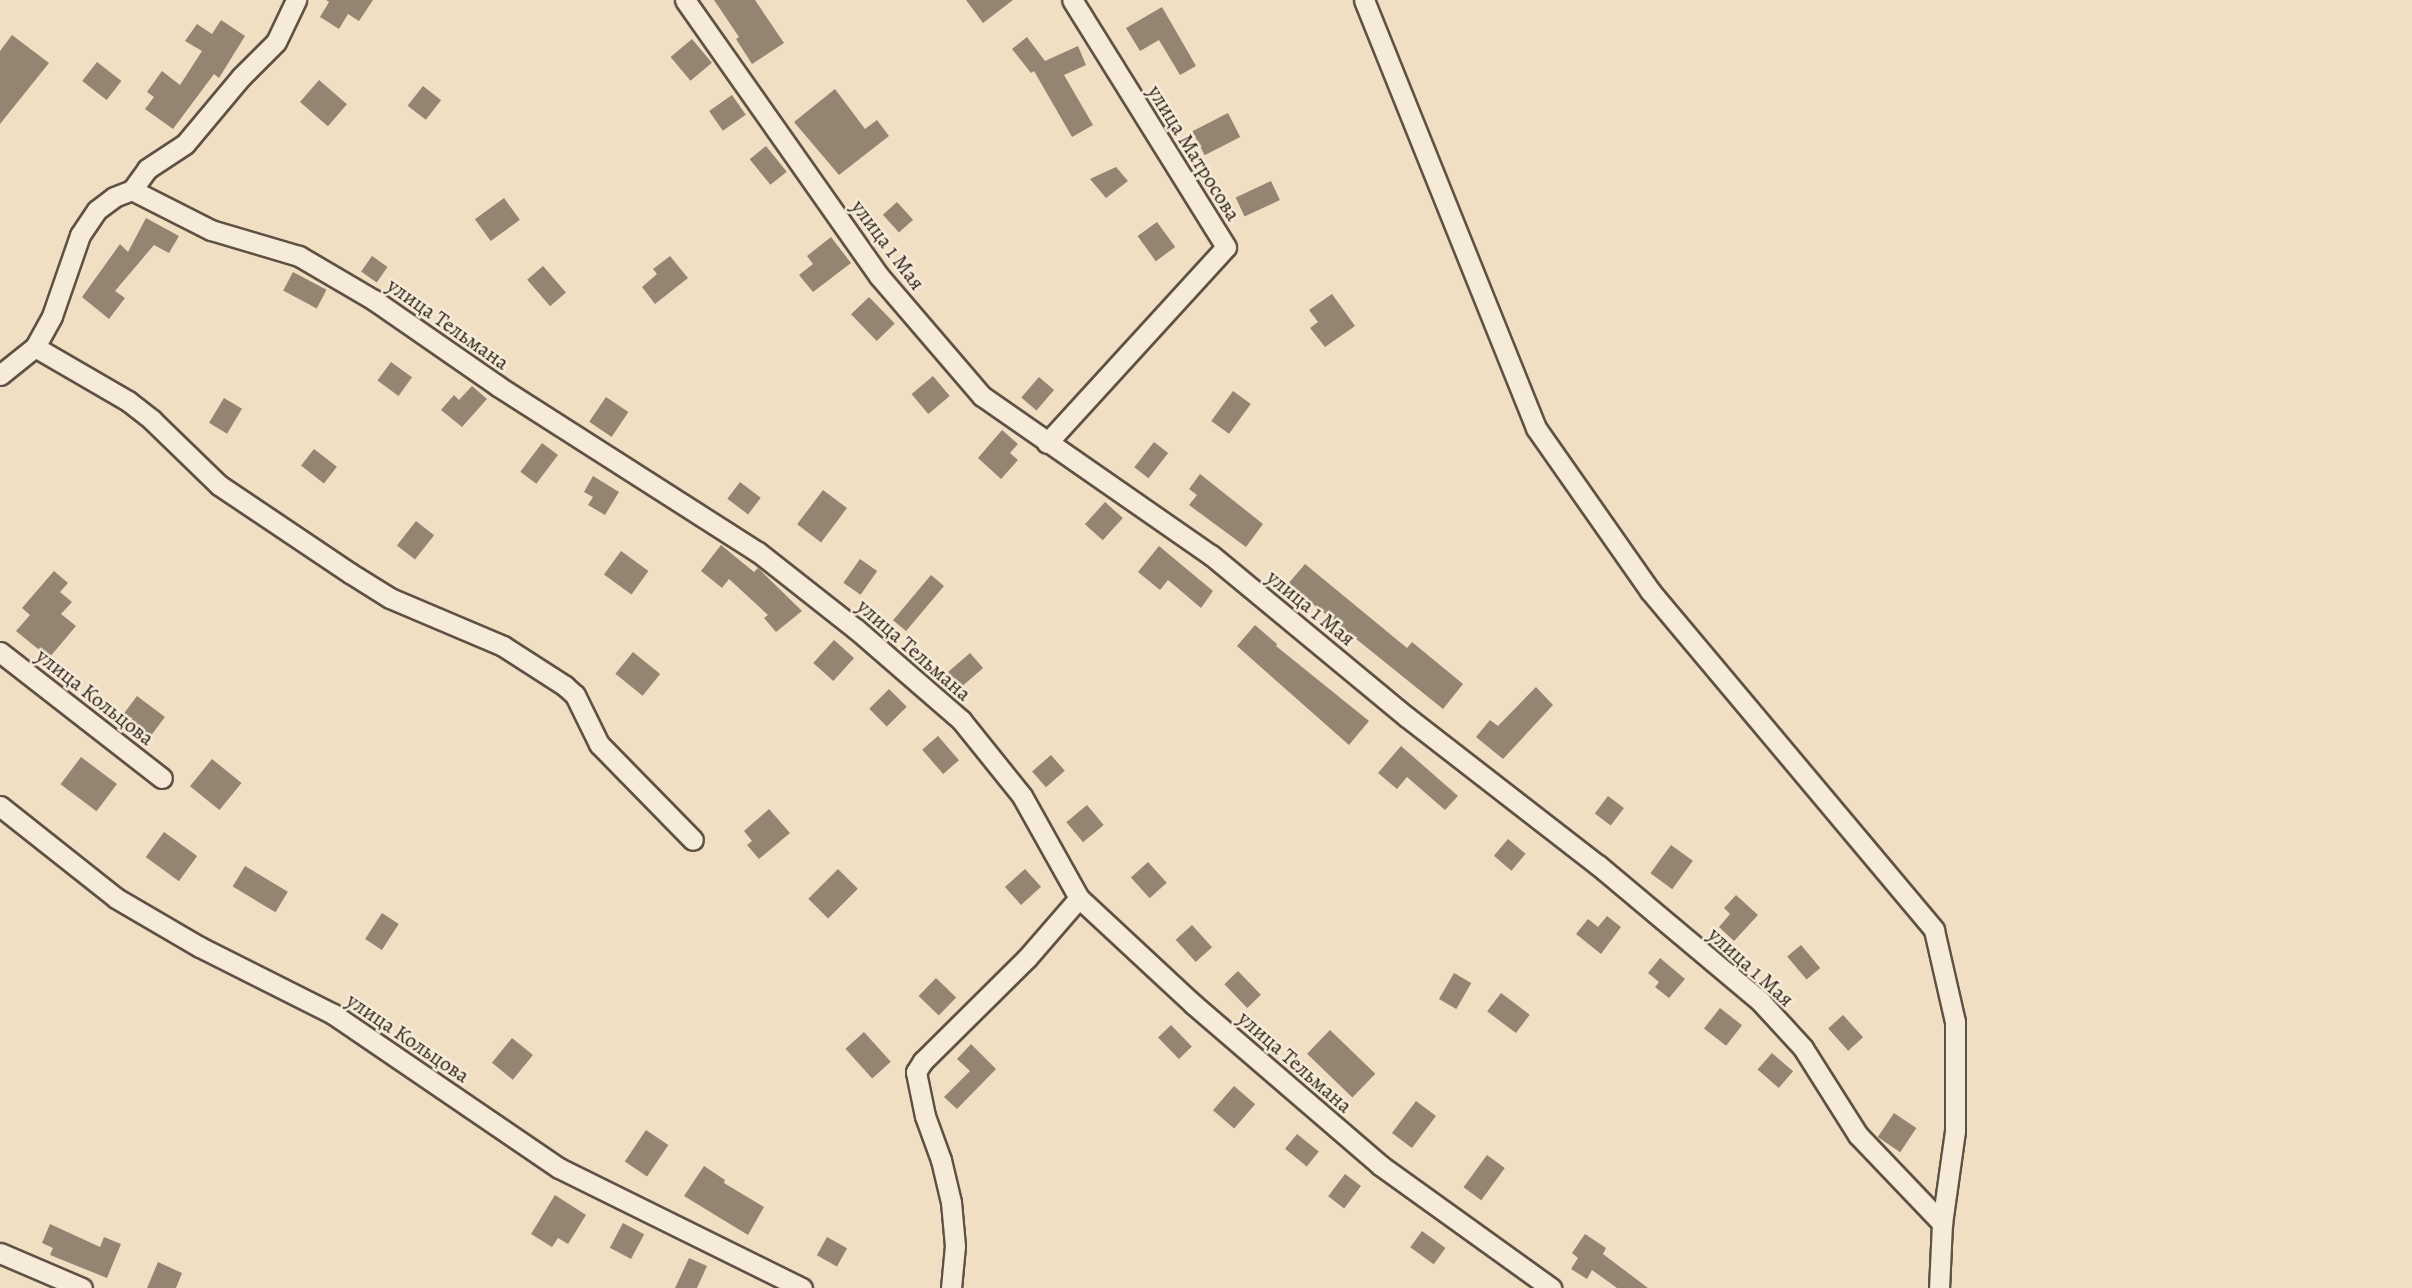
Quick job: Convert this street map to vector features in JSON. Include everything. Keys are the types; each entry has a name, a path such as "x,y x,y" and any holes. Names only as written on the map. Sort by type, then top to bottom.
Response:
{"street":[{"path":"0,375 35,347 52,316 80,235 97,210 114,197 132,190 147,169 185,144 241,77 276,42 296,0"},
{"name":"улица 1 Мая","path":"685,0 879,276 982,396 1211,555 1407,717 1598,865 1760,1001 1803,1048 1858,1135 1942,1223"},
{"name":"улица Матросова","path":"1047,443 1226,247 1072,0"},
{"path":"1364,0 1536,428 1650,591 1934,930 1955,1022 1955,1131 1942,1223 1939,1288"},
{"name":"улица Тельмана","path":"132,190 211,230 299,256 374,300 498,386 758,552 856,629 961,720 1022,796 1079,898 1193,1004 1380,1165 1551,1288"},
{"path":"35,347 128,401 152,420 219,485 350,573 390,598 503,646 565,686 575,695 599,744 694,840"},
{"name":"улица Кольцoва","path":"0,652 162,778"},
{"name":"улица Кольцова","path":"0,806 116,898 200,947 333,1014 559,1168 802,1288"},
{"path":"951,1288 954,1246 951,1202 941,1160 925,1116 916,1072 923,1060 1027,958 1079,898"},
{"path":"0,1252 82,1288"}],"building":[{"path":"326,0 373,0 359,21 348,14 339,29 320,17 329,2"},
{"path":"714,0 755,0 784,43 752,64 736,39 739,37"},
{"path":"966,0 1013,0 983,23"},
{"path":"1162,7 1196,66 1180,75 1159,40 1140,51 1126,28"},
{"path":"221,20 245,36 219,78 214,74 173,129 145,109 154,97 147,92 162,71 180,85 202,51 185,41 197,24 212,34"},
{"path":"12,35 49,63 0,124 0,51"},
{"path":"1027,37 1045,61 1078,46 1086,65 1064,75 1093,125 1072,137 1034,71 1031,73 1012,49"},
{"path":"692,39 712,63 690,81 671,57"},
{"path":"97,62 121,81 107,100 82,81"},
{"path":"319,80 347,104 328,126 300,102"},
{"path":"423,86 441,100 426,120 408,106"},
{"path":"835,89 865,129 877,120 889,136 839,175 794,122"},
{"path":"732,95 746,115 723,131 709,111"},
{"path":"1228,113 1240,137 1205,155 1192,131"},
{"path":"766,146 787,172 770,185 750,159"},
{"path":"1116,167 1128,181 1106,198 1090,179"},
{"path":"1271,181 1280,200 1245,217 1236,197"},
{"path":"504,198 520,220 491,241 475,219"},
{"path":"897,202 913,220 899,233 883,215"},
{"path":"146,218 179,236 169,253 154,245 115,291 125,298 109,319 82,297 120,244 128,252"},
{"path":"1157,222 1175,247 1156,261 1138,236"},
{"path":"831,237 851,263 813,292 799,275 813,264 807,256"},
{"path":"372,256 388,267 377,282 361,272"},
{"path":"670,256 688,278 655,304 642,287 657,274 653,269"},
{"path":"543,266 566,292 550,306 527,280"},
{"path":"293,272 327,290 317,308 283,291"},
{"path":"1332,294 1355,326 1325,347 1310,328 1318,322 1309,310"},
{"path":"869,297 895,324 877,341 851,314"},
{"path":"391,362 412,377 399,396 377,381"},
{"path":"933,376 950,396 928,414 912,394"},
{"path":"1039,377 1054,390 1036,410 1021,397"},
{"path":"472,386 487,399 462,427 441,410 454,395 459,400"},
{"path":"1233,391 1251,404 1229,434 1211,421"},
{"path":"606,397 628,412 612,437 589,422"},
{"path":"224,398 242,409 227,434 209,423"},
{"path":"1002,430 1018,444 1010,453 1018,460 1001,479 978,458"},
{"path":"1154,442 1168,453 1148,478 1134,467"},
{"path":"542,443 558,455 536,484 520,472"},
{"path":"314,449 337,467 324,483 301,466"},
{"path":"1200,474 1263,524 1246,547 1189,505 1197,495 1189,489"},
{"path":"593,476 619,492 605,515 588,505 593,497 584,492"},
{"path":"740,482 761,498 748,514 727,499"},
{"path":"823,490 847,508 821,542 797,524"},
{"path":"1105,502 1123,518 1103,540 1085,524"},
{"path":"416,521 434,535 415,560 397,545"},
{"path":"721,545 754,572 758,568 802,611 776,632 764,618 768,615 729,579 722,588 701,571"},
{"path":"1159,546 1213,591 1201,608 1168,580 1160,590 1138,572"},
{"path":"621,551 649,571 631,594 604,574"},
{"path":"860,559 877,571 861,595 843,583"},
{"path":"1305,564 1407,648 1412,642 1463,684 1443,709 1288,584"},
{"path":"54,571 68,583 60,592 72,602 61,614 76,626 49,658 16,631 30,615 22,608"},
{"path":"931,575 944,586 906,631 893,620"},
{"path":"1255,625 1277,644 1276,646 1369,721 1349,745 1237,646"},
{"path":"834,640 854,658 833,681 813,663"},
{"path":"633,652 660,674 643,696 615,674"},
{"path":"970,653 983,668 961,687 948,672"},
{"path":"1536,687 1553,705 1503,759 1476,737 1490,720 1498,726"},
{"path":"889,689 907,707 887,726 869,709"},
{"path":"137,696 165,717 147,740 120,719"},
{"path":"938,736 959,760 943,774 922,750"},
{"path":"1401,746 1458,796 1445,810 1407,777 1397,789 1378,773"},
{"path":"1051,755 1065,771 1046,787 1032,771"},
{"path":"81,757 117,784 96,811 61,784"},
{"path":"212,759 242,783 220,810 190,786"},
{"path":"1608,796 1624,808 1611,826 1595,814"},
{"path":"1087,805 1104,825 1083,842 1066,822"},
{"path":"769,809 790,833 759,859 747,845 752,841 744,831"},
{"path":"164,832 197,856 179,881 146,857"},
{"path":"1508,839 1526,854 1511,871 1494,856"},
{"path":"1671,845 1693,861 1672,889 1650,873"},
{"path":"1148,862 1167,883 1150,898 1131,877"},
{"path":"245,866 288,892 275,912 233,887"},
{"path":"838,869 858,889 828,918 808,899"},
{"path":"1025,869 1041,887 1021,905 1005,887"},
{"path":"1736,895 1758,915 1734,941 1719,927 1730,914 1724,908"},
{"path":"382,913 399,924 382,950 365,939"},
{"path":"1607,916 1621,927 1601,954 1576,934 1588,919 1598,927"},
{"path":"1192,925 1212,947 1196,962 1176,940"},
{"path":"1801,945 1820,968 1806,980 1787,957"},
{"path":"1660,958 1685,979 1669,998 1655,987 1659,982 1648,973"},
{"path":"1238,971 1261,995 1247,1008 1224,984"},
{"path":"1454,973 1471,983 1456,1009 1439,999"},
{"path":"936,978 956,997 939,1015 919,996"},
{"path":"1501,993 1530,1015 1516,1033 1487,1011"},
{"path":"1720,1008 1742,1025 1726,1046 1704,1028"},
{"path":"1843,1015 1863,1037 1848,1051 1828,1028"},
{"path":"1171,1025 1192,1047 1179,1059 1158,1038"},
{"path":"1330,1030 1375,1074 1352,1098 1307,1054"},
{"path":"864,1032 891,1062 872,1078 845,1049"},
{"path":"512,1038 533,1055 513,1080 492,1063"},
{"path":"971,1044 996,1069 957,1109 944,1097 970,1071 957,1059"},
{"path":"1772,1053 1793,1071 1779,1088 1758,1070"},
{"path":"1234,1086 1255,1104 1234,1129 1213,1110"},
{"path":"1416,1101 1436,1116 1412,1148 1392,1133"},
{"path":"1894,1113 1916,1128 1900,1152 1878,1137"},
{"path":"646,1130 668,1145 647,1177 625,1162"},
{"path":"1297,1134 1319,1152 1307,1166 1285,1149"},
{"path":"1487,1155 1505,1168 1481,1200 1463,1187"},
{"path":"704,1166 725,1180 724,1183 764,1207 748,1235 684,1196"},
{"path":"1345,1174 1361,1186 1344,1208 1328,1196"},
{"path":"555,1195 586,1215 568,1244 558,1238 552,1247 531,1234"},
{"path":"623,1223 644,1234 631,1259 610,1248"},
{"path":"50,1224 100,1247 104,1237 121,1244 107,1278 50,1255 53,1248 42,1243"},
{"path":"1422,1231 1445,1248 1434,1264 1410,1247"},
{"path":"1585,1234 1606,1248 1603,1254 1648,1288 1617,1288 1592,1270 1587,1279 1571,1269 1578,1258 1572,1253"},
{"path":"827,1237 847,1248 837,1267 817,1255"},
{"path":"689,1258 707,1266 697,1288 675,1288"},
{"path":"158,1262 182,1273 176,1288 147,1288"}]}
